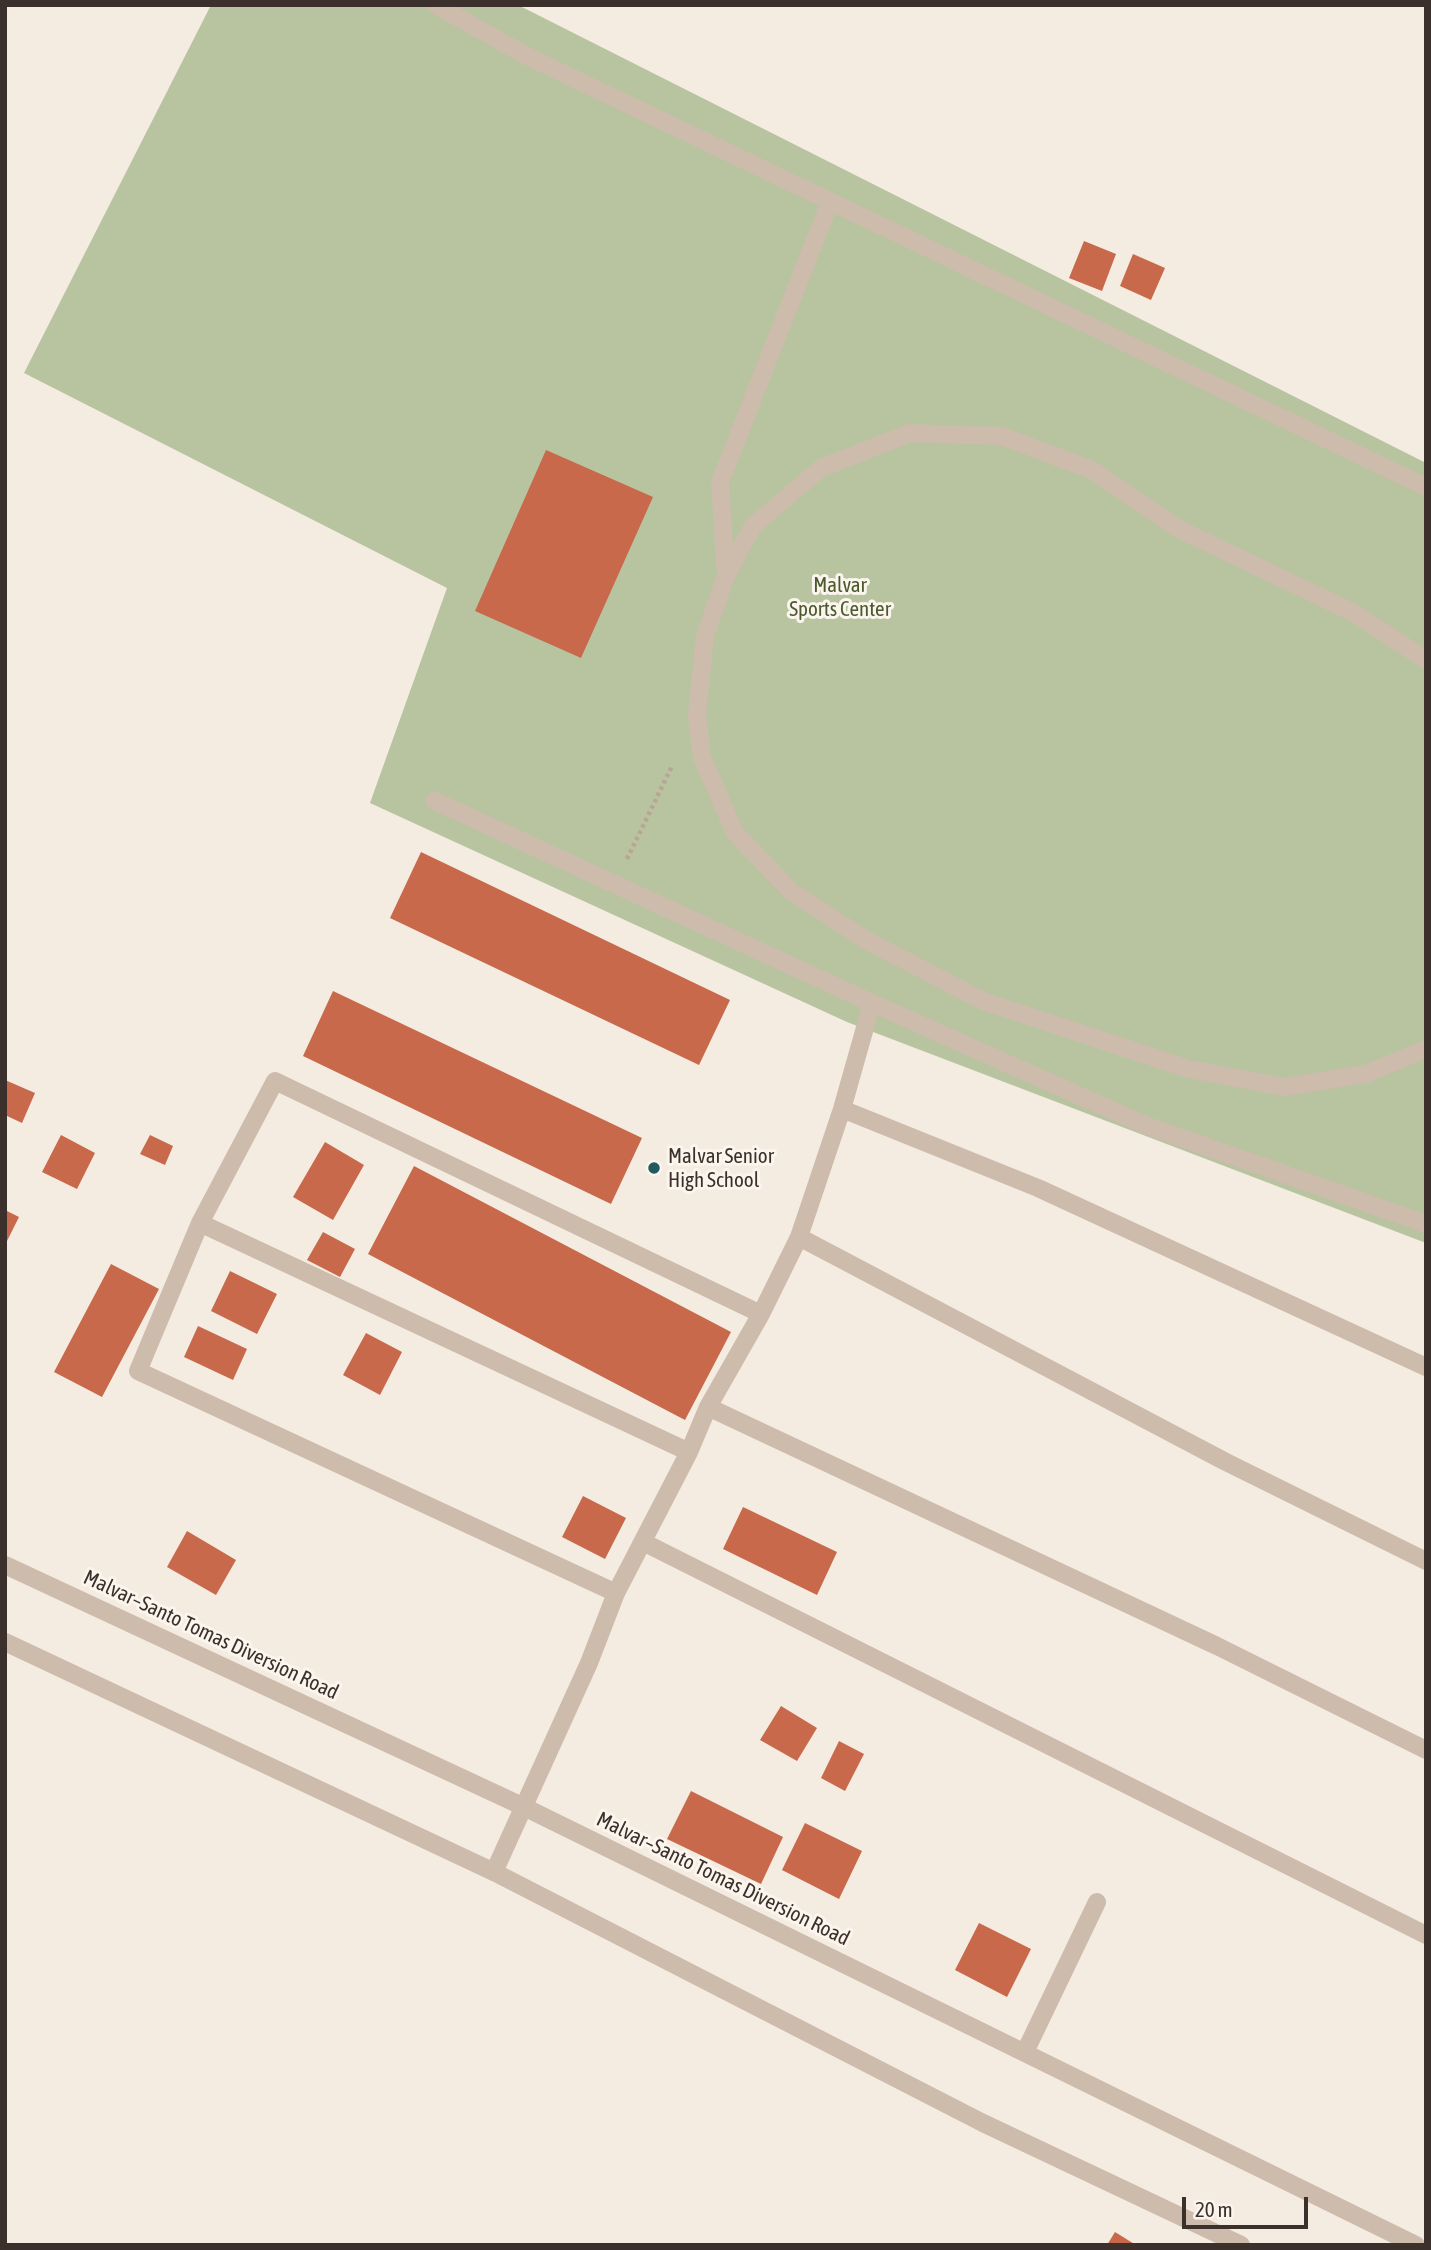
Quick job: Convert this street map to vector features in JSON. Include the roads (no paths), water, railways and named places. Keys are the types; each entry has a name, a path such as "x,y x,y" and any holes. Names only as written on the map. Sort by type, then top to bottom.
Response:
{"street":[{"path":"436,5 525,55 1426,487"},
{"path":"726,576 720,482 830,202"},
{"path":"1426,660 1356,614 1177,528 1092,470 1002,436 910,433 821,468 752,526 726,576 705,636 697,715 702,757 735,833 791,891 866,940 983,1001 1189,1069 1284,1087 1365,1074 1426,1049"},
{"path":"435,801 872,1003 1145,1125 1426,1224"},
{"path":"494,1872 589,1663 616,1593 708,1407 761,1314 799,1237 842,1109 872,1003"},
{"path":"616,1593 138,1371 201,1223 275,1082 761,1314"},
{"path":"842,1109 1038,1188 1426,1367"},
{"path":"201,1223 688,1452"},
{"path":"799,1237 1226,1462 1426,1560"},
{"path":"708,1407 1217,1646 1426,1750"},
{"path":"643,1542 1426,1934"},
{"name":"Malvar–Santo Tomas Diversion Road","path":"5,1564 523,1806 1416,2245"},
{"path":"5,1642 494,1872 983,2123 1241,2245"},
{"path":"1025,2052 1097,1902"}],"place":[{"name":"Malvar Senior High School","path":"654,1168"}],"park label":[{"name":"Malvar Sports Center","path":"840,597"}]}
